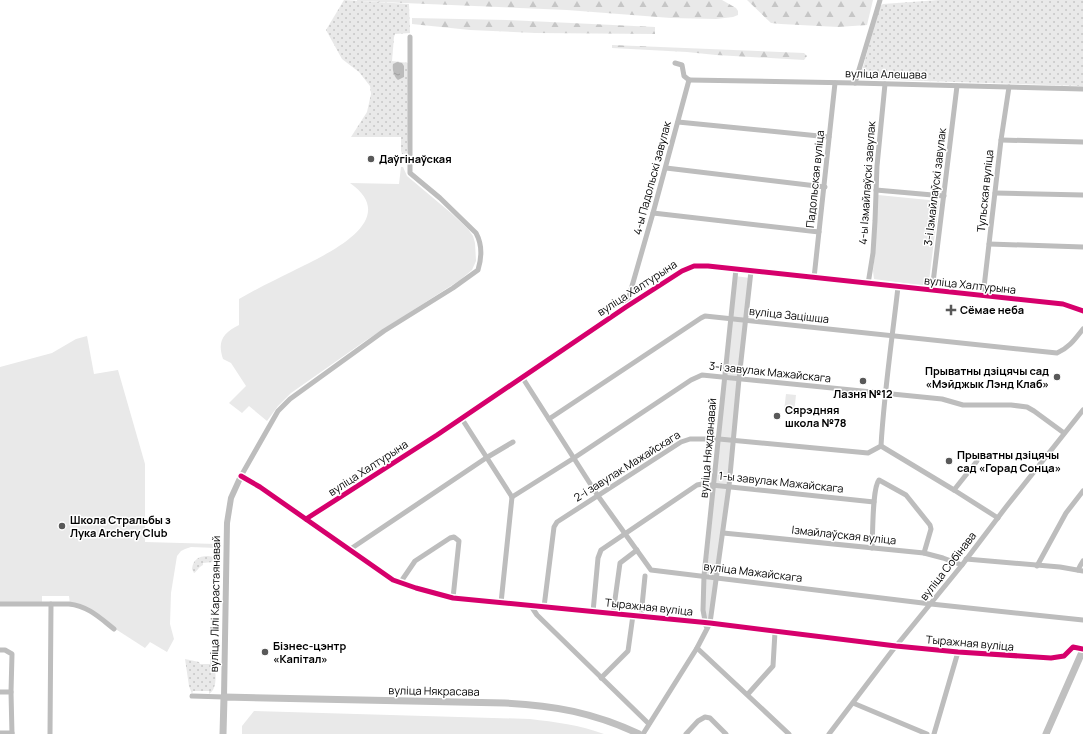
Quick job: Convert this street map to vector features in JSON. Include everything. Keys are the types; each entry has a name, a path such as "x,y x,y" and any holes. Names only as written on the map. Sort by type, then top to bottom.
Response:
{"main road":[{"path":"1046,734 1083,649"},
{"name":"вуліца Лілі Карастаянавай","path":"223,734 224,697"},
{"name":"вуліца Някрасава","path":"224,697 538,705 568,709 592,716 639,734"}],"street":[{"path":"855,83 880,0 885,0"},
{"path":"241,476 278,411 290,399 384,331 453,288 478,270 481,247 480,240 476,232 410,172 410,37"},
{"path":"675,63 682,64 684,76 689,80"},
{"name":"вуліца Алешава","path":"689,80 1083,89"},
{"name":"4-ы Падольскі завулак","path":"626,306 666,168 689,80"},
{"name":"Падольская вуліца","path":"814,278 835,83"},
{"name":"4-ы Ізмайлаўскі завулак","path":"868,284 875,228 876,190 885,84"},
{"name":"3-і Ізмайлаўскі завулак","path":"932,291 957,86"},
{"name":"Тульская вуліца","path":"983,296 1001,140 1009,87"},
{"path":"678,122 829,137"},
{"path":"1001,140 1083,142"},
{"path":"666,168 825,187"},
{"path":"876,190 944,196"},
{"path":"995,193 1083,195"},
{"path":"653,213 819,232"},
{"path":"989,244 1083,247"},
{"name":"вуліца Халтурына","path":"306,519 462,419 626,306 688,268 702,265 1063,304 1083,311"},
{"name":"вуліца Няжданавай","path":"708,625 703,605 704,576 715,485 724,377 736,269"},
{"path":"643,734 697,648 708,625 717,577 729,486 751,271"},
{"path":"898,287 884,394 881,446 998,518"},
{"name":"вуліца Зацішша","path":"549,419 705,316 892,337 1057,353 1065,350 1083,329"},
{"name":"3-і завулак Мажайскага","path":"512,497 574,458 696,377 705,375 942,399 963,405 1021,406 1034,411 1064,433"},
{"name":"вуліца Мажайскага","path":"522,377 598,496 652,570 931,604 1083,620"},
{"name":"вуліца Собінава","path":"829,734 896,646 962,565 1083,410"},
{"path":"462,419 512,497 501,603"},
{"name":"2-і завулак Мажайскага","path":"544,607 554,527 557,522 681,442 690,439 719,439 868,453 881,446"},
{"path":"349,550 486,458 513,442"},
{"path":"954,490 977,461"},
{"name":"Тыражная вуліца","path":"241,476 306,519 382,573 400,583 453,598 633,615 708,625 958,652 1051,658 1064,656 1073,647 1083,649"},
{"name":"вуліца Лілі Карастаянавай","path":"224,697 227,523 231,498 241,476"},
{"path":"872,548 874,502 876,484 879,480 906,495 930,525 924,553"},
{"name":"1-ы завулак Мажайскага","path":"593,612 599,554 601,550 697,485 729,486 874,502"},
{"path":"1037,566 1066,514 1083,491"},
{"name":"Ізмайлаўская вуліца","path":"723,533 924,553 962,565"},
{"path":"400,583 415,561 450,538 454,537 458,541 453,598"},
{"path":"613,614 620,563 637,550"},
{"path":"966,559 1081,571 1080,566 1083,561"},
{"path":"640,616 645,576"},
{"path":"0,604 72,604 86,608 114,628"},
{"path":"50,734 51,604"},
{"path":"531,606 537,615 649,724"},
{"path":"601,678 628,651 633,615"},
{"path":"748,694 773,666 776,632"},
{"path":"697,648 748,694 789,734"},
{"path":"0,650 5,650 12,654 12,734 0,733"},
{"path":"934,734 958,652"},
{"path":"0,692 11,692"},
{"path":"192,696 224,697"},
{"path":"853,703 928,734"},
{"path":"686,734 698,721 705,717 710,718 726,734"}],"green space":[{"path":"344,0 409,4 410,33 395,34 392,61 409,63 407,154 402,154 401,137 351,137 367,112 371,94 370,86 359,72 342,59 326,30"},
{"path":"357,0 722,0 736,8 738,15 716,19 671,18 567,10"},
{"path":"747,0 873,0 867,25 838,27 771,23"},
{"path":"939,0 1083,0 1083,86 860,78 880,6 883,4"},
{"path":"412,18 507,20 655,27 655,34 535,33 470,30 412,24"},
{"path":"612,45 804,53 807,56 804,60 612,48"},
{"path":"401,167 403,167 407,176 451,213 468,229 473,236 476,261 472,270 460,280 365,341 291,393 278,406 267,421 249,406 242,413 229,403 246,386 231,363 223,359 221,353 221,342 223,338 229,331 239,325 239,299 322,256 353,236 364,224 368,211 364,197 350,183 399,184"},
{"path":"878,195 939,201 929,281 925,286 874,279 873,271"},
{"path":"735,276 750,278 733,449 710,621 704,621 703,610"},
{"path":"87,336 94,374 118,370 145,464 145,542 217,544 217,548 191,547 181,551 177,556 171,593 170,624 174,639 167,652 150,642 145,648 114,628 96,614 70,604 69,596 42,596 42,603 0,603 0,367 52,353 76,339"},
{"path":"786,394 796,395 794,413 784,411"},
{"path":"201,557 214,557 213,562 203,563 203,565 194,573 192,569 195,561"},
{"path":"185,659 199,662 200,664 210,664 210,659 214,659 215,683 214,688 209,694 209,691 193,691 192,694 189,686"},
{"path":"254,711 530,719 577,726 604,734 242,734 242,726"}],"water":[{"path":"397,62 402,63 404,66 404,77 398,80 394,75 393,68 393,64"}],"cycle path":[{"path":"306,519 437,435 626,307 682,271 694,266 708,266 1063,304 1083,311"},
{"path":"241,476 260,487 393,580 453,598 710,623 896,646 958,652 1051,658 1064,656 1073,647 1083,649"}],"place":[{"name":"Даўгінаўская","path":"371,159"},
{"name":"Сёмае неба","path":"951,310"},
{"name":"Прыватны дзіцячы сад «Мэйджык Лэнд Клаб»","path":"1057,377"},
{"name":"Лазня №12","path":"863,381"},
{"name":"Сярэдняя школа №78","path":"777,416"},
{"name":"Прыватны дзіцячы сад «Горад Сонца»","path":"949,461"},
{"name":"Школа Стральбы з Лука Archery Club","path":"62,526"},
{"name":"Бізнес-цэнтр «Капітал»","path":"265,652"}]}
